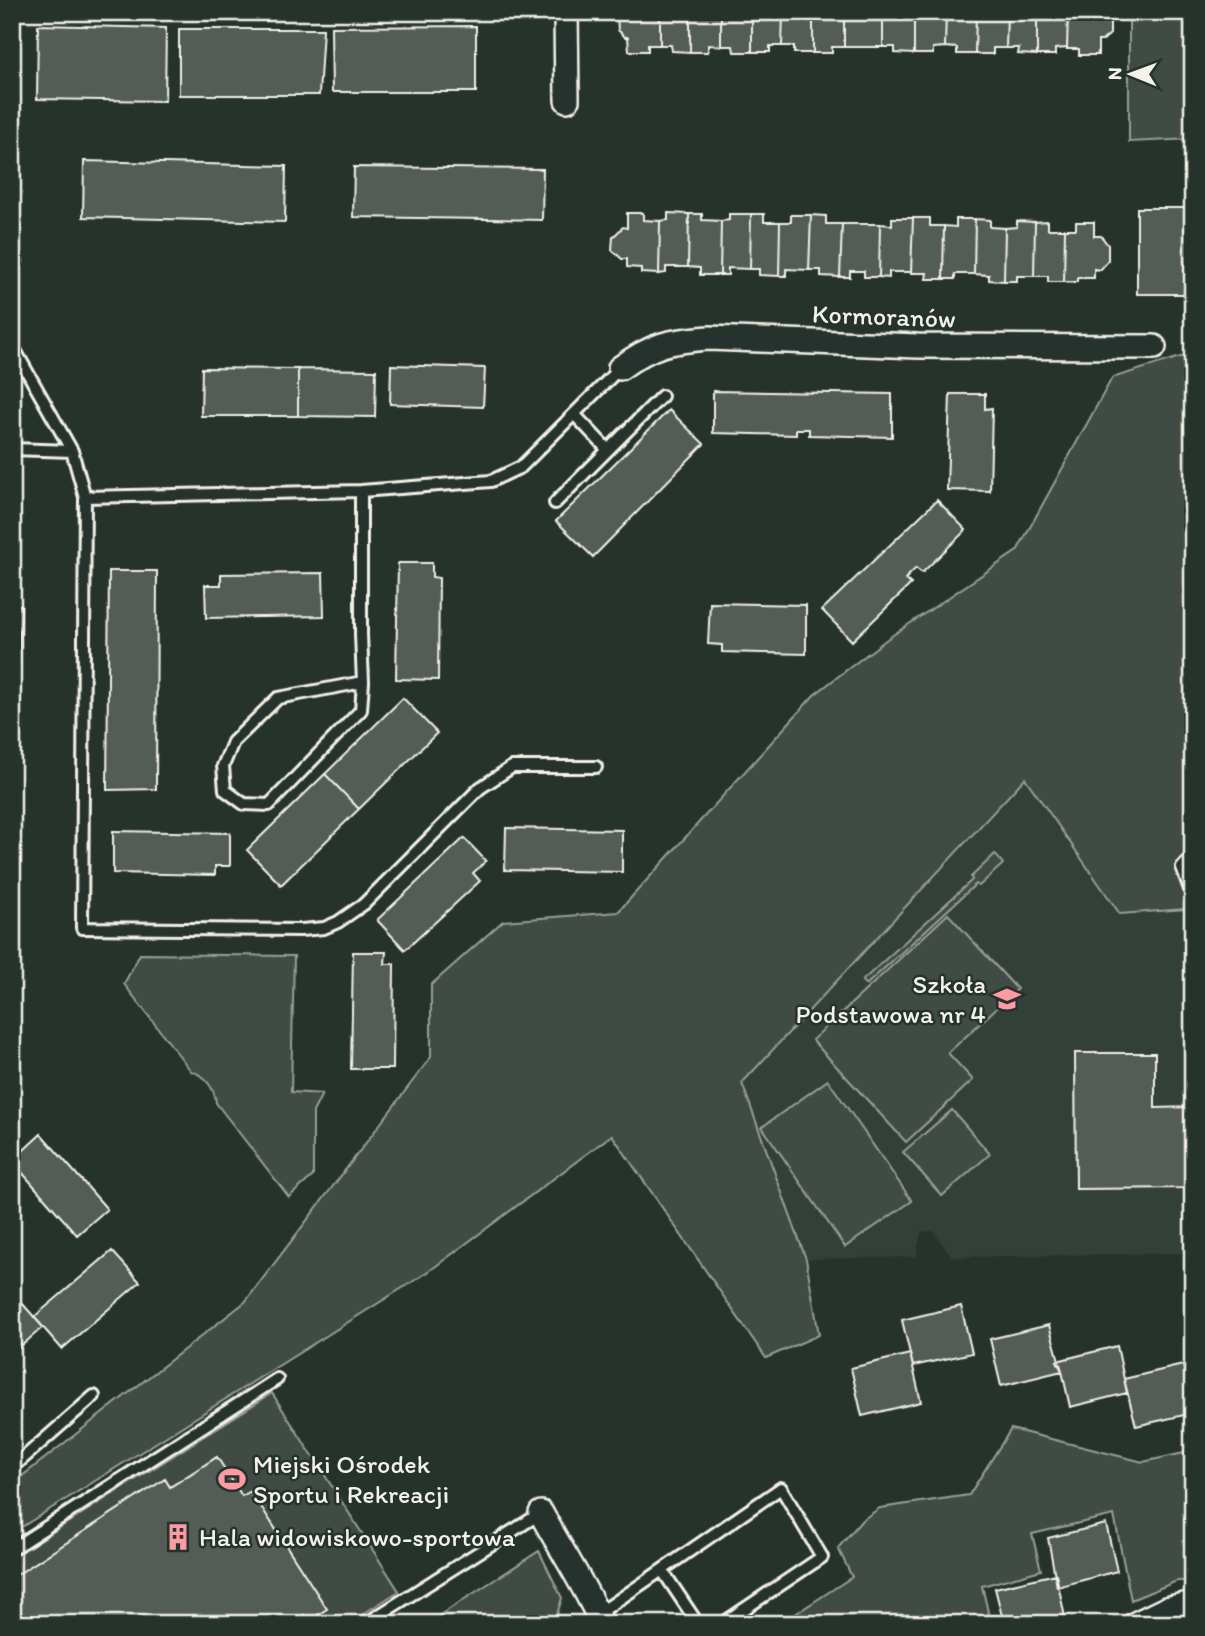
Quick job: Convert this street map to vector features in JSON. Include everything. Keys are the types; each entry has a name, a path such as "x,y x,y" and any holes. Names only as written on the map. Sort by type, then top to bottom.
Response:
{"street":[{"path":"566,12 566,100"},
{"name":"Kormoranów","path":"620,368 643,351 677,340 709,338 918,346 1154,347"},
{"path":"541,1513 559,1548 589,1594 600,1619"},
{"path":"1135,1624 1166,1609 1193,1603"}],"lane":[{"path":"12,345 72,451 85,497 82,929 324,928 364,904 480,788 512,767 596,767"},
{"path":"85,497 361,491 491,481 521,467 620,368"},
{"path":"555,503 663,396"},
{"path":"574,414 608,450"},
{"path":"12,449 72,451"},
{"path":"361,491 363,682 362,710 269,805 244,804 225,790 223,766 233,742 278,698 363,682"},
{"path":"1193,856 1182,868 1193,897"},
{"path":"12,1549 277,1379"},
{"path":"12,1468 94,1396"},
{"path":"600,1619 662,1570 781,1488 822,1557 722,1624"},
{"path":"365,1624 541,1513"},
{"path":"662,1570 698,1624"}],"shaded area":[{"path":"1129,12 1193,12 1193,139 1129,142"},
{"path":"1193,353 1193,906 1186,909 1120,914 1025,778 742,1083 806,1259 819,1335 766,1358 612,1135 428,1272 12,1533 12,1484 245,1302 431,1057 431,985 503,921 618,912 814,695 887,639 1017,551 1112,378"},
{"name":"Szkoła Podstawowa nr 4","path":"1025,778 1120,914 1186,909 1193,906 1193,1194 1184,1194 1183,1253 952,1257 933,1231 921,1232 916,1257 806,1259 742,1083"},
{"path":"995,854 1003,864 979,886 976,884 866,985 862,981 972,880 971,877"},
{"path":"948,914 1017,989 948,1053 973,1080 906,1142 812,1040"},
{"path":"140,954 294,956 291,1092 322,1094 313,1112 313,1176 289,1197 216,1103 208,1083 191,1071 124,984"},
{"path":"828,1080 912,1201 845,1247 762,1127"},
{"path":"952,1110 990,1154 942,1196 903,1152"},
{"name":"Miejski Ośrodek Sportu i Rekreacji","path":"272,1393 399,1591 347,1624 12,1624 12,1558"},
{"path":"1011,1429 1143,1462 1193,1451 1193,1581 1177,1581 1131,1600 1114,1515 1032,1534 1041,1570 982,1586 989,1616 960,1624 780,1624 852,1577 838,1548 862,1520 880,1508 969,1495"},
{"path":"539,1551 562,1598 554,1624 426,1624"}],"building":[{"path":"620,12 660,12 660,45 648,45 648,51 629,51 628,37 618,30 617,15"},
{"path":"660,12 690,12 690,52 672,51 671,45 660,45"},
{"path":"690,12 721,12 721,46 708,45 708,52 690,52"},
{"path":"721,12 752,12 752,52 734,52 733,46 721,46"},
{"path":"752,12 783,12 782,46 770,46 770,52 752,52"},
{"path":"783,12 813,12 813,53 794,53 794,46 782,46"},
{"path":"813,12 844,12 844,47 832,47 832,53 813,53"},
{"path":"844,12 883,12 883,47 844,47"},
{"path":"883,12 914,12 914,54 895,53 895,47 883,47"},
{"path":"914,12 946,12 945,47 933,48 933,54 914,54"},
{"path":"946,12 976,12 975,54 957,54 957,48 945,47"},
{"path":"976,12 1007,12 1006,48 993,48 993,54 975,54"},
{"path":"1007,12 1037,12 1037,55 1018,54 1019,48 1006,48"},
{"path":"1037,12 1068,12 1067,48 1055,49 1055,55 1037,55"},
{"path":"1068,12 1103,12 1110,19 1110,34 1098,41 1098,55 1079,55 1079,49 1067,49"},
{"path":"38,25 166,28 165,101 37,99"},
{"path":"476,26 476,92 332,92 331,27"},
{"path":"179,29 323,29 319,95 179,95"},
{"path":"84,161 286,166 285,222 83,217"},
{"path":"354,167 543,169 542,220 353,217"},
{"path":"1137,208 1192,208 1192,294 1137,294"},
{"path":"627,213 643,213 643,220 660,221 659,274 641,273 641,268 627,267 627,259 622,259 612,250 613,237 623,227 627,228"},
{"path":"668,213 689,214 688,267 666,267 666,273 659,274 660,221 668,220"},
{"path":"689,214 702,214 702,220 721,221 720,275 700,275 700,268 688,267"},
{"path":"729,214 751,214 750,269 728,268 728,275 720,275 721,221 729,220"},
{"path":"751,214 764,214 764,222 780,222 779,276 759,275 759,269 750,269"},
{"path":"791,215 811,215 809,270 786,269 786,276 779,276 780,222 791,222"},
{"path":"811,215 826,216 826,224 842,224 840,277 821,276 821,270 809,270"},
{"path":"892,218 913,218 911,272 889,272 889,278 879,277 880,224 892,225"},
{"path":"913,218 930,218 930,226 944,226 943,279 926,279 927,273 911,273"},
{"path":"956,219 975,219 974,274 955,274 955,279 943,279 944,226 956,227"},
{"path":"975,219 990,220 990,227 1005,228 1004,281 989,280 989,275 974,274"},
{"path":"1017,221 1035,222 1034,276 1017,276 1017,281 1004,281 1005,228 1017,227"},
{"path":"1048,221 1048,229 1065,229 1064,282 1048,282 1048,276 1034,276 1035,222"},
{"path":"1076,222 1094,222 1094,236 1101,236 1108,245 1108,261 1100,270 1094,269 1094,278 1077,278 1077,282 1064,282 1065,229 1076,229"},
{"path":"842,224 880,224 879,277 864,277 864,271 850,271 850,277 840,277"},
{"path":"391,365 485,368 483,407 390,404"},
{"path":"202,368 298,369 298,416 201,416"},
{"path":"298,369 376,370 375,417 298,416"},
{"path":"713,391 892,394 892,437 809,435 809,429 796,429 796,435 713,433"},
{"path":"950,394 985,394 985,409 992,408 990,491 947,490"},
{"path":"669,410 704,444 593,557 556,521"},
{"path":"937,500 966,530 922,573 916,568 905,579 911,584 852,641 822,610"},
{"path":"398,563 432,563 432,577 439,578 438,680 396,679"},
{"path":"109,571 157,571 156,789 107,790"},
{"path":"323,573 324,616 206,618 205,585 221,585 221,574"},
{"path":"710,603 806,605 806,654 722,652 722,645 708,644"},
{"path":"12,605 21,605 19,663 12,663"},
{"path":"403,698 437,733 359,809 325,774"},
{"path":"325,774 359,809 281,885 247,850"},
{"path":"506,828 622,830 622,872 505,870"},
{"path":"113,831 230,833 230,866 215,866 215,875 113,873"},
{"path":"464,838 486,861 473,873 480,881 405,950 377,920"},
{"path":"353,952 386,952 385,964 394,964 393,1069 351,1069"},
{"path":"1075,1053 1155,1053 1155,1108 1193,1107 1193,1188 1076,1189"},
{"path":"12,1123 19,1123 18,1154 12,1159"},
{"path":"41,1134 107,1209 77,1235 12,1161"},
{"path":"112,1251 140,1282 62,1349 34,1317"},
{"path":"14,1294 43,1327 12,1354 12,1295"},
{"path":"961,1306 972,1353 913,1366 902,1320"},
{"path":"1049,1325 1062,1371 1001,1386 990,1339"},
{"path":"1117,1346 1127,1393 1070,1407 1057,1361"},
{"path":"910,1354 921,1402 862,1416 851,1368"},
{"path":"1193,1362 1193,1403 1183,1365"},
{"path":"1183,1365 1193,1413 1136,1426 1124,1379"},
{"name":"Hala widowiskowo-sportowa","path":"217,1457 242,1496 251,1491 327,1609 308,1621 304,1615 291,1624 28,1624 12,1599 12,1578 165,1479 170,1487"},
{"path":"1106,1524 1117,1571 1057,1587 1048,1538"},
{"path":"1056,1574 1066,1622 1004,1624 995,1588"}],"place":[{"name":"Szkoła Podstawowa nr 4","path":"1007,999"},
{"name":"Miejski Ośrodek Sportu i Rekreacji","path":"232,1479"},
{"name":"Hala widowiskowo-sportowa","path":"178,1537"}]}
